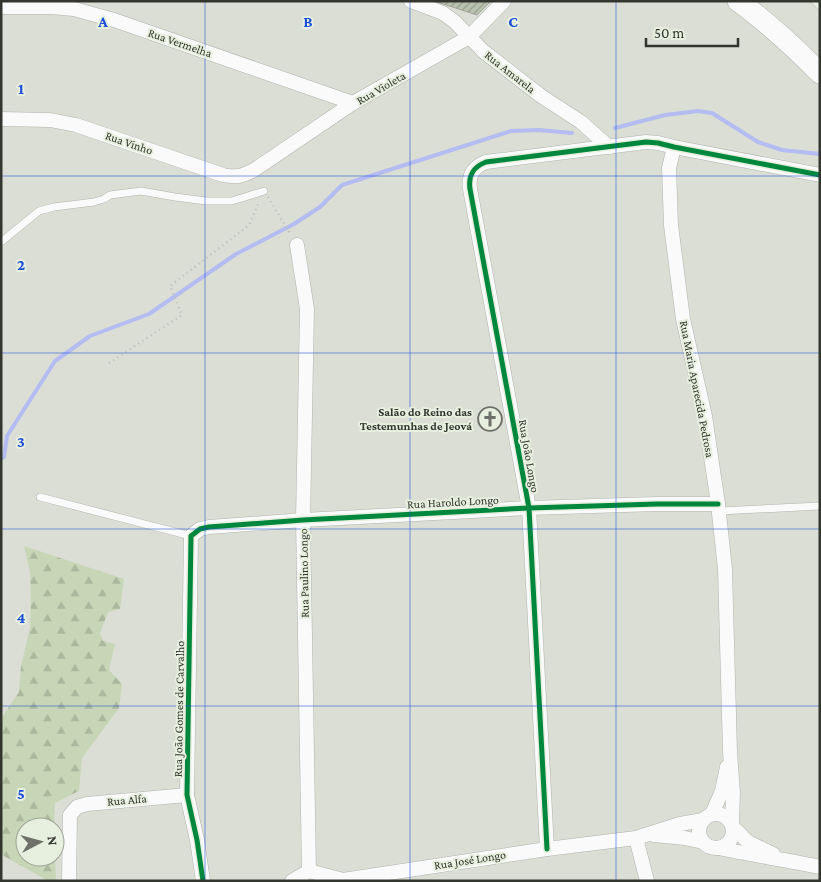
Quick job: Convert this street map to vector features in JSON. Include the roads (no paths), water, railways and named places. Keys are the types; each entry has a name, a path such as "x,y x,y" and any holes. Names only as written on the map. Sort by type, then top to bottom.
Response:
{"main road":[{"path":"738,1 756,14 820,72"},
{"path":"758,1 820,52"}],"street":[{"name":"Rua Amarela","path":"411,1 443,13 455,22 483,51 542,96 581,122 609,147"},
{"name":"Rua Violeta","path":"254,170 353,103 469,37 504,1"},
{"name":"Rua Vermelha","path":"1,7 51,6 74,9 114,20 353,103"},
{"name":"Rua Vinho","path":"1,119 50,120 76,125 234,178 254,170"},
{"path":"609,147 646,142 658,143 674,148 820,176"},
{"name":"Rua João Longo","path":"548,848 529,508 469,182 474,169 486,162 609,147"},
{"name":"Rua Maria Aparecida Pedrosa","path":"674,148 669,168 672,235 683,319 705,416 725,569 733,825"},
{"name":"Rua Paulino Longo","path":"297,245 307,309 303,520 309,871"},
{"name":"Rua Haroldo Longo","path":"191,536 200,529 209,527 303,520 529,508 657,504 718,507"},
{"name":"Rua João Gomes de Carvalho","path":"191,536 188,795 203,881"},
{"name":"Rua Maria Aparecida Pedrosa","path":"707,817 722,791 730,752"},
{"name":"Rua Alfa","path":"70,881 70,815 77,807 87,804 188,795"},
{"name":"Rua José Longo","path":"309,871 343,880 548,848 636,838 718,814 728,818 748,842 785,860"},
{"path":"703,842 699,832 707,817"},
{"path":"718,848 724,847 732,839 734,834 733,825"},
{"name":"Rua José Longo","path":"651,834 684,838 703,842 712,848 820,867"},
{"path":"636,838 647,881"},
{"path":"292,881 309,871"}],"lane":[{"path":"1,242 39,211 54,207 94,202 110,195 140,190 206,201 232,201 264,191"},
{"path":"40,497 191,536"},
{"path":"718,507 820,506"}],"waterway":[{"path":"615,128 665,115 698,111 712,113 758,142 782,150 820,154"},
{"path":"1,458 4,457 7,436 55,361 90,336 149,314 236,254 294,224 320,207 342,185 511,131 539,130 572,133"}],"railway":[{"path":"813,1 820,8"}],"place":[{"name":"Salão do Reino das Testemunhas de Jeová","path":"490,419"}]}
